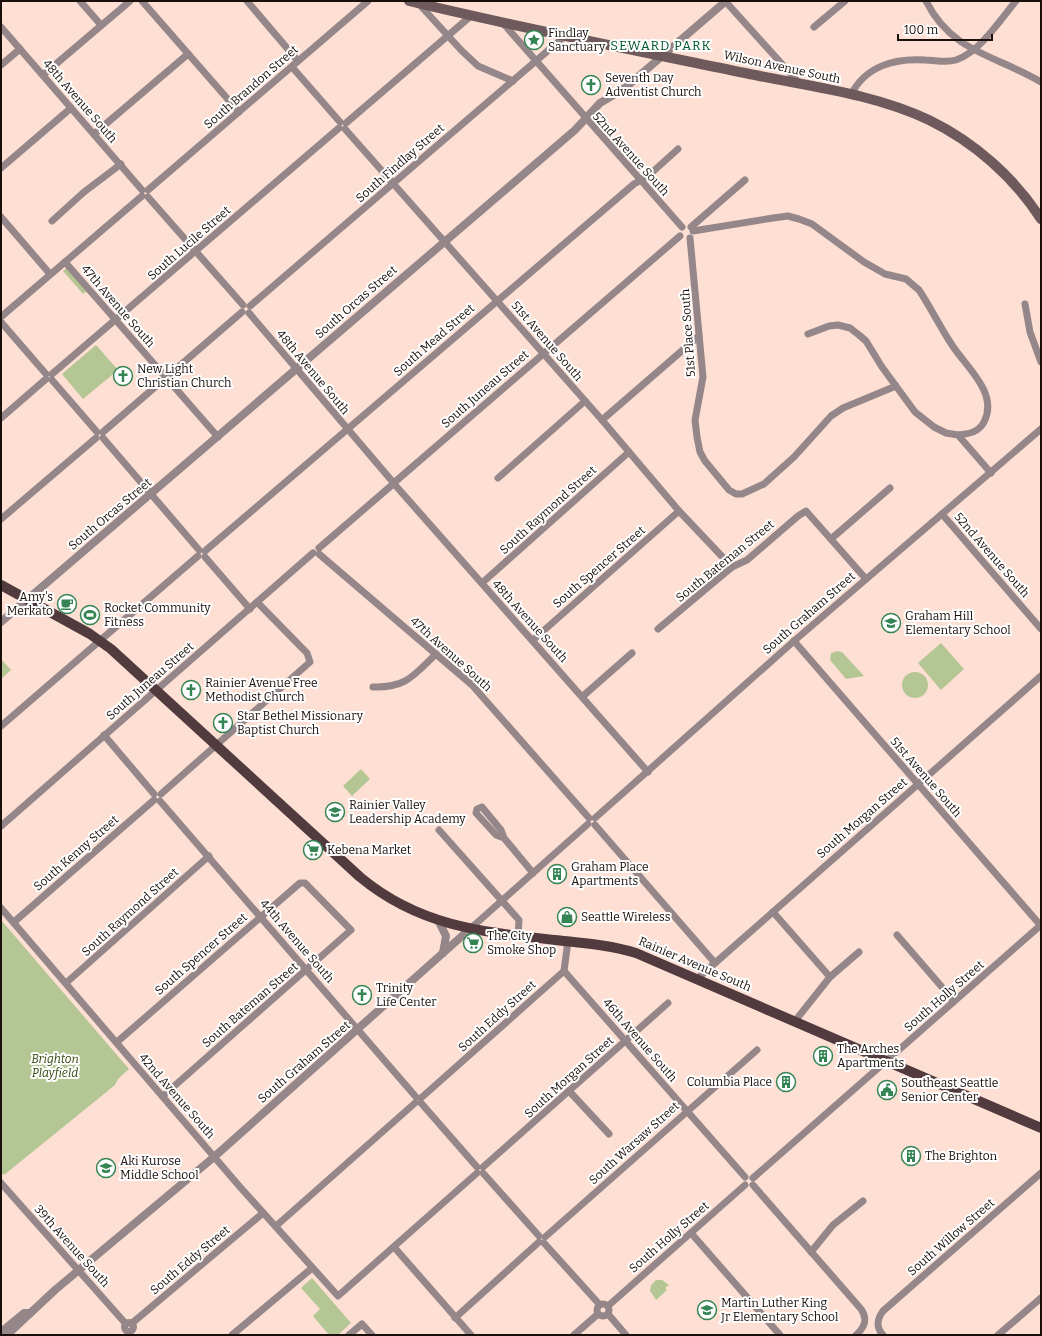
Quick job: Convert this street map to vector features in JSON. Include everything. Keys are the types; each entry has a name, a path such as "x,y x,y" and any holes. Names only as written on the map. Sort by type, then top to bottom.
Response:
{"main road":[{"name":"Wilson Avenue South","path":"409,1 564,36 851,95 909,112 930,121 960,139 984,156 1004,174 1027,200 1041,219"},
{"name":"Rainier Avenue South","path":"1,585 100,641 156,689 372,887 406,908 438,920 471,928 518,936 610,947 636,953 698,978 1041,1128"}],"street":[{"path":"80,1 102,25"},
{"path":"43,75 130,1"},
{"path":"142,1 239,112"},
{"path":"247,1 298,61"},
{"name":"South Brandon Street","path":"1,319 50,274 368,1"},
{"path":"726,1 801,85"},
{"name":"South Orcas Street","path":"1,622 445,242 586,119 600,104 625,88 726,1"},
{"path":"814,27 845,1"},
{"path":"926,1 943,28 952,37 974,50 1041,82"},
{"path":"851,95 859,81 866,74 888,63 914,59 956,60 974,50 1016,1"},
{"path":"419,4 478,66 513,81"},
{"name":"South Lucile Street","path":"1,418 472,15"},
{"name":"52nd Avenue South","path":"502,22 682,227"},
{"name":"48th Avenue South","path":"1,27 297,368 347,429 482,584 583,696 648,772"},
{"name":"South Findlay Street","path":"1,519 564,36"},
{"path":"1,65 20,49"},
{"path":"94,134 188,54"},
{"name":"51st Avenue South","path":"292,67 602,420 679,511 732,567"},
{"path":"1,168 71,108"},
{"name":"South Mead Street","path":"1,726 497,301 678,149"},
{"path":"52,220 84,192 121,164"},
{"path":"691,232 688,226 682,227 680,236 686,239 691,232 745,180"},
{"path":"691,232 788,216 799,218 812,224 864,262 885,274 906,280 913,284 920,290 951,344 982,387 986,396 987,416 982,426 969,434 958,435 946,432 923,420 915,412 866,341 850,328 838,325 829,326 808,334"},
{"path":"1,217 50,274"},
{"name":"51st Place South","path":"691,232 703,377 695,420 700,452 711,470 729,490 736,494 750,492 764,484 794,457 831,416 854,403 896,386"},
{"name":"South Juneau Street","path":"1,826 156,689 317,552 394,483 680,236"},
{"name":"47th Avenue South","path":"65,262 218,437"},
{"path":"1025,304 1030,332 1041,362"},
{"path":"1,319 49,377 250,608"},
{"path":"602,420 699,336"},
{"path":"498,478 585,401"},
{"name":"South Graham Street","path":"7,1335 78,1271 214,1157 359,1030 471,928 794,641 1041,429"},
{"path":"958,435 991,473"},
{"name":"South Raymond Street","path":"482,584 629,452"},
{"path":"866,579 831,539 890,488"},
{"name":"South Spencer Street","path":"533,640 679,511"},
{"name":"South Bateman Street","path":"658,630 732,567 747,560 798,516 806,511 831,539"},
{"name":"52nd Avenue South","path":"942,514 1041,629"},
{"name":"47th Avenue South","path":"317,552 473,686 715,963"},
{"name":"South Kenny Street","path":"14,922 285,685 294,680 294,677 310,662 307,653 257,602"},
{"name":"51st Avenue South","path":"794,641 1041,926"},
{"path":"583,696 632,653"},
{"path":"373,687 389,688 404,682 436,654"},
{"name":"South Morgan Street","path":"698,978 1041,676"},
{"name":"44th Avenue South","path":"104,735 418,1100 600,1305"},
{"path":"439,830 519,920 518,936"},
{"path":"504,838 533,873"},
{"name":"South Raymond Street","path":"66,983 209,856"},
{"name":"South Spencer Street","path":"117,1042 300,883 305,883 351,930"},
{"name":"42nd Avenue South","path":"1,908 214,1157 338,1296"},
{"path":"773,912 830,977"},
{"path":"438,920 446,936 443,954"},
{"name":"South Holly Street","path":"608,1306 1041,926"},
{"name":"South Bateman Street","path":"163,1096 351,930"},
{"path":"897,935 954,1001"},
{"path":"564,971 568,941"},
{"path":"795,1021 830,977 859,952"},
{"name":"46th Avenue South","path":"564,971 861,1308 866,1318 863,1328 856,1335"},
{"name":"South Eddy Street","path":"276,1226 564,971"},
{"name":"South Morgan Street","path":"338,1296 668,1003"},
{"name":"South Warsaw Street","path":"455,1318 687,1110 757,1050"},
{"path":"569,1091 609,1134"},
{"name":"South Willow Street","path":"883,1335 878,1328 878,1320 883,1311 1041,1173"},
{"name":"39th Avenue South","path":"1,1183 130,1329"},
{"path":"811,1252 833,1225 863,1201"},
{"name":"South Eddy Street","path":"118,1335 130,1329 263,1213"},
{"path":"690,1233 780,1335"},
{"path":"394,1247 471,1335"},
{"path":"232,1335 312,1268"},
{"path":"998,1335 1041,1298"},
{"path":"598,1314 597,1309 600,1305 603,1304 608,1306 608,1314 626,1335"},
{"name":"South Graham Street","path":"1,1332 24,1313 30,1313"},
{"path":"598,1314 602,1316 608,1314"},
{"path":"574,1335 598,1314"},
{"path":"348,1335 362,1324 372,1335"}],"green space":[{"path":"67,268 87,291 83,294 63,271"},
{"path":"96,345 118,370 83,399 62,374"},
{"path":"941,643 964,669 941,690 918,663"},
{"path":"838,651 842,652 864,676 846,679 830,660 831,653"},
{"path":"1,659 11,670 1,679"},
{"path":"915,672 924,676 928,685 924,694 915,698 906,694 902,685 906,676"},
{"path":"361,769 370,779 352,796 343,786"},
{"name":"Brighton Playfield","path":"1,920 129,1069 118,1079 115,1085 4,1175 1,1172"},
{"path":"312,1278 351,1323 338,1335 329,1335 313,1316 320,1309 301,1288"},
{"path":"656,1280 662,1280 669,1285 665,1288 667,1290 656,1300 650,1291 651,1285"}],"place":[{"name":"Findlay Sanctuary","path":"534,40"},
{"name":"Seventh Day Adventist Church","path":"591,85"},
{"name":"New Light Christian Church","path":"123,376"},
{"name":"Amy's Merkato","path":"67,604"},
{"name":"Rocket Community Fitness","path":"90,615"},
{"name":"Graham Hill Elementary School","path":"891,623"},
{"name":"Rainier Avenue Free Methodist Church","path":"191,690"},
{"name":"Star Bethel Missionary Baptist Church","path":"223,723"},
{"name":"Rainier Valley Leadership Academy","path":"335,812"},
{"name":"Kebena Market","path":"313,850"},
{"name":"Graham Place Apartments","path":"557,874"},
{"name":"Seattle Wireless","path":"567,917"},
{"name":"The City Smoke Shop","path":"473,943"},
{"name":"Trinity Life Center","path":"362,995"},
{"name":"The Arches Apartments","path":"823,1056"},
{"name":"Columbia Place","path":"786,1082"},
{"name":"Southeast Seattle Senior Center","path":"887,1090"},
{"name":"The Brighton","path":"911,1156"},
{"name":"Aki Kurose Middle School","path":"106,1168"},
{"name":"Martin Luther King Jr Elementary School","path":"707,1310"}],"district":[{"name":"SEWARD PARK","path":"661,45"}]}
